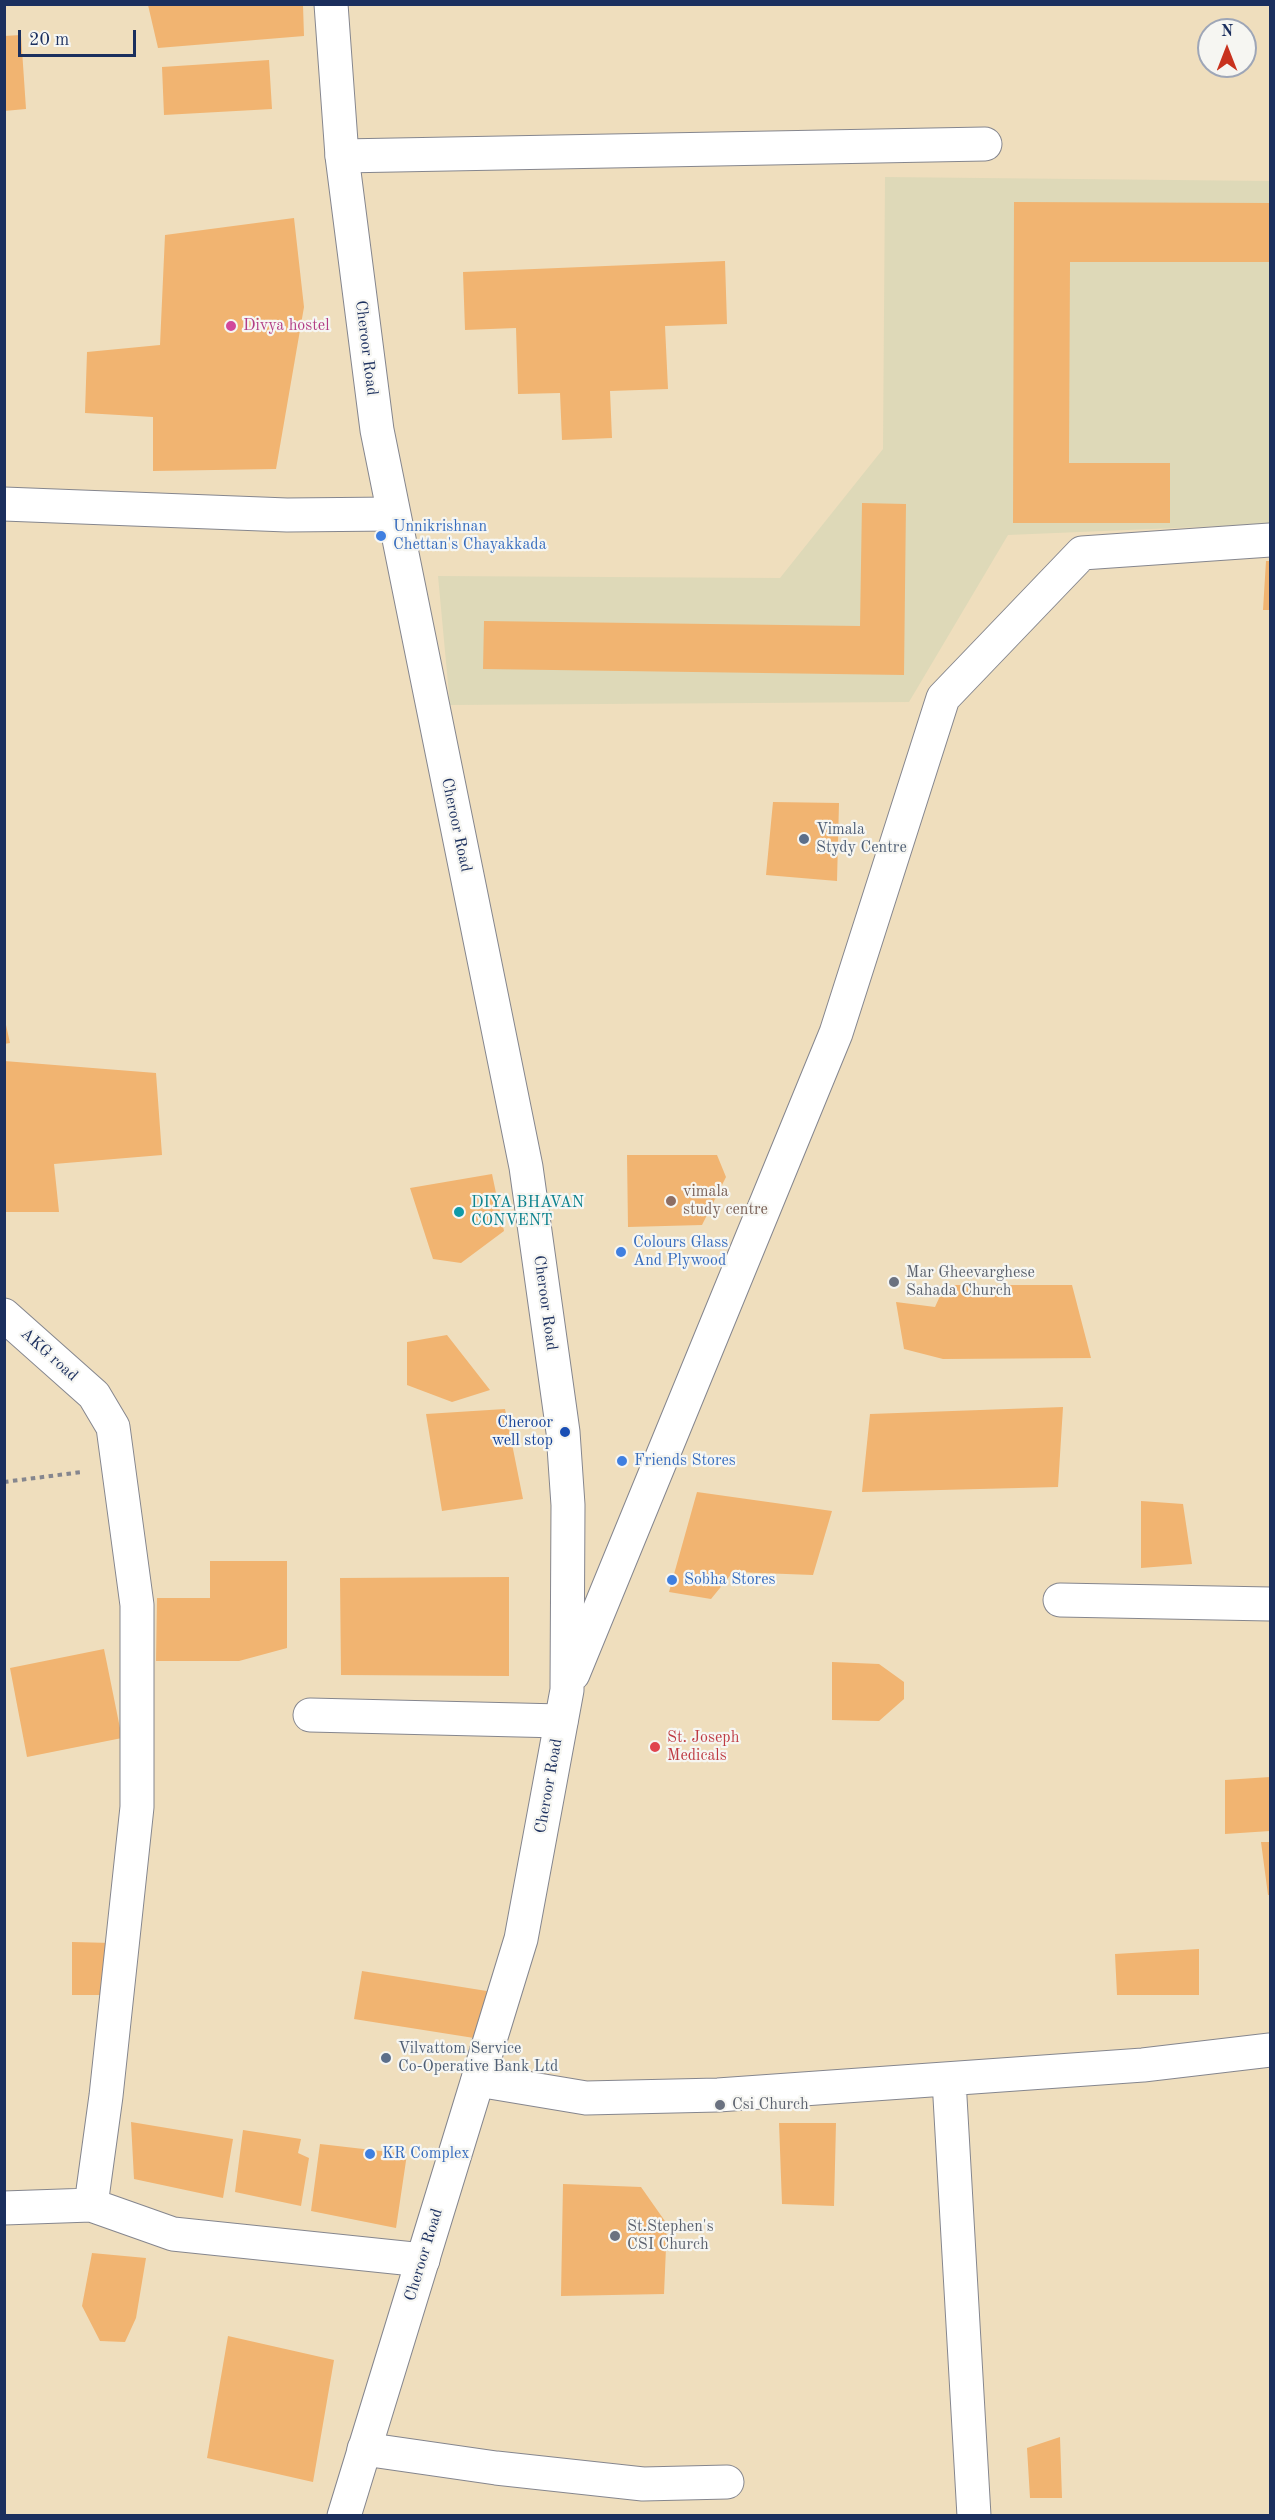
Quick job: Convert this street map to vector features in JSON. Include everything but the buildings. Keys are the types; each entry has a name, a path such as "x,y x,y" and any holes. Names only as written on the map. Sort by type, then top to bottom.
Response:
{"street":[{"name":"Cheroor Road","path":"331,4 342,156 377,430 525,1167 563,1432 568,1505 564,1705 521,1939 344,2516"},
{"path":"342,156 985,144"},
{"path":"4,504 287,515 393,514"},
{"path":"310,1715 564,1705 836,1033 943,698 1082,554 1270,540"},
{"name":"AKG road","path":"4,1315 94,1395 113,1427 137,1605 137,1807 106,2096 91,2205"},
{"path":"1060,1600 1270,1604"},
{"path":"478,2080 586,2098 718,2095 1143,2065 1270,2050"},
{"path":"949,2080 974,2516"},
{"path":"4,2208 91,2205 173,2234 423,2260"},
{"path":"364,2449 496,2468 643,2484 727,2482"}],"path":[{"path":"4,1482 119,1468"}],"shaded area":[{"path":"885,177 1270,181 1270,524 1008,535 909,702 450,705 438,576 780,578 883,449"}],"place":[{"name":"Divya hostel","path":"231,326"},
{"name":"Unnikrishnan Chettan's Chayakkada","path":"381,536"},
{"name":"Vimala Stydy Centre","path":"804,839"},
{"name":"vimala study centre","path":"671,1201"},
{"name":"DIYA BHAVAN CONVENT","path":"459,1212"},
{"name":"Colours Glass And Plywood","path":"621,1252"},
{"name":"Mar Gheevarghese Sahada Church","path":"894,1282"},
{"name":"Cheroor well stop","path":"565,1432"},
{"name":"Friends Stores","path":"622,1461"},
{"name":"Sobha Stores","path":"672,1580"},
{"name":"St. Joseph Medicals","path":"655,1747"},
{"name":"Vilvattom Service Co-Operative Bank Ltd","path":"386,2058"},
{"name":"Csi Church","path":"720,2105"},
{"name":"KR Complex","path":"370,2154"},
{"name":"St.Stephen's CSI Church","path":"615,2236"}]}
